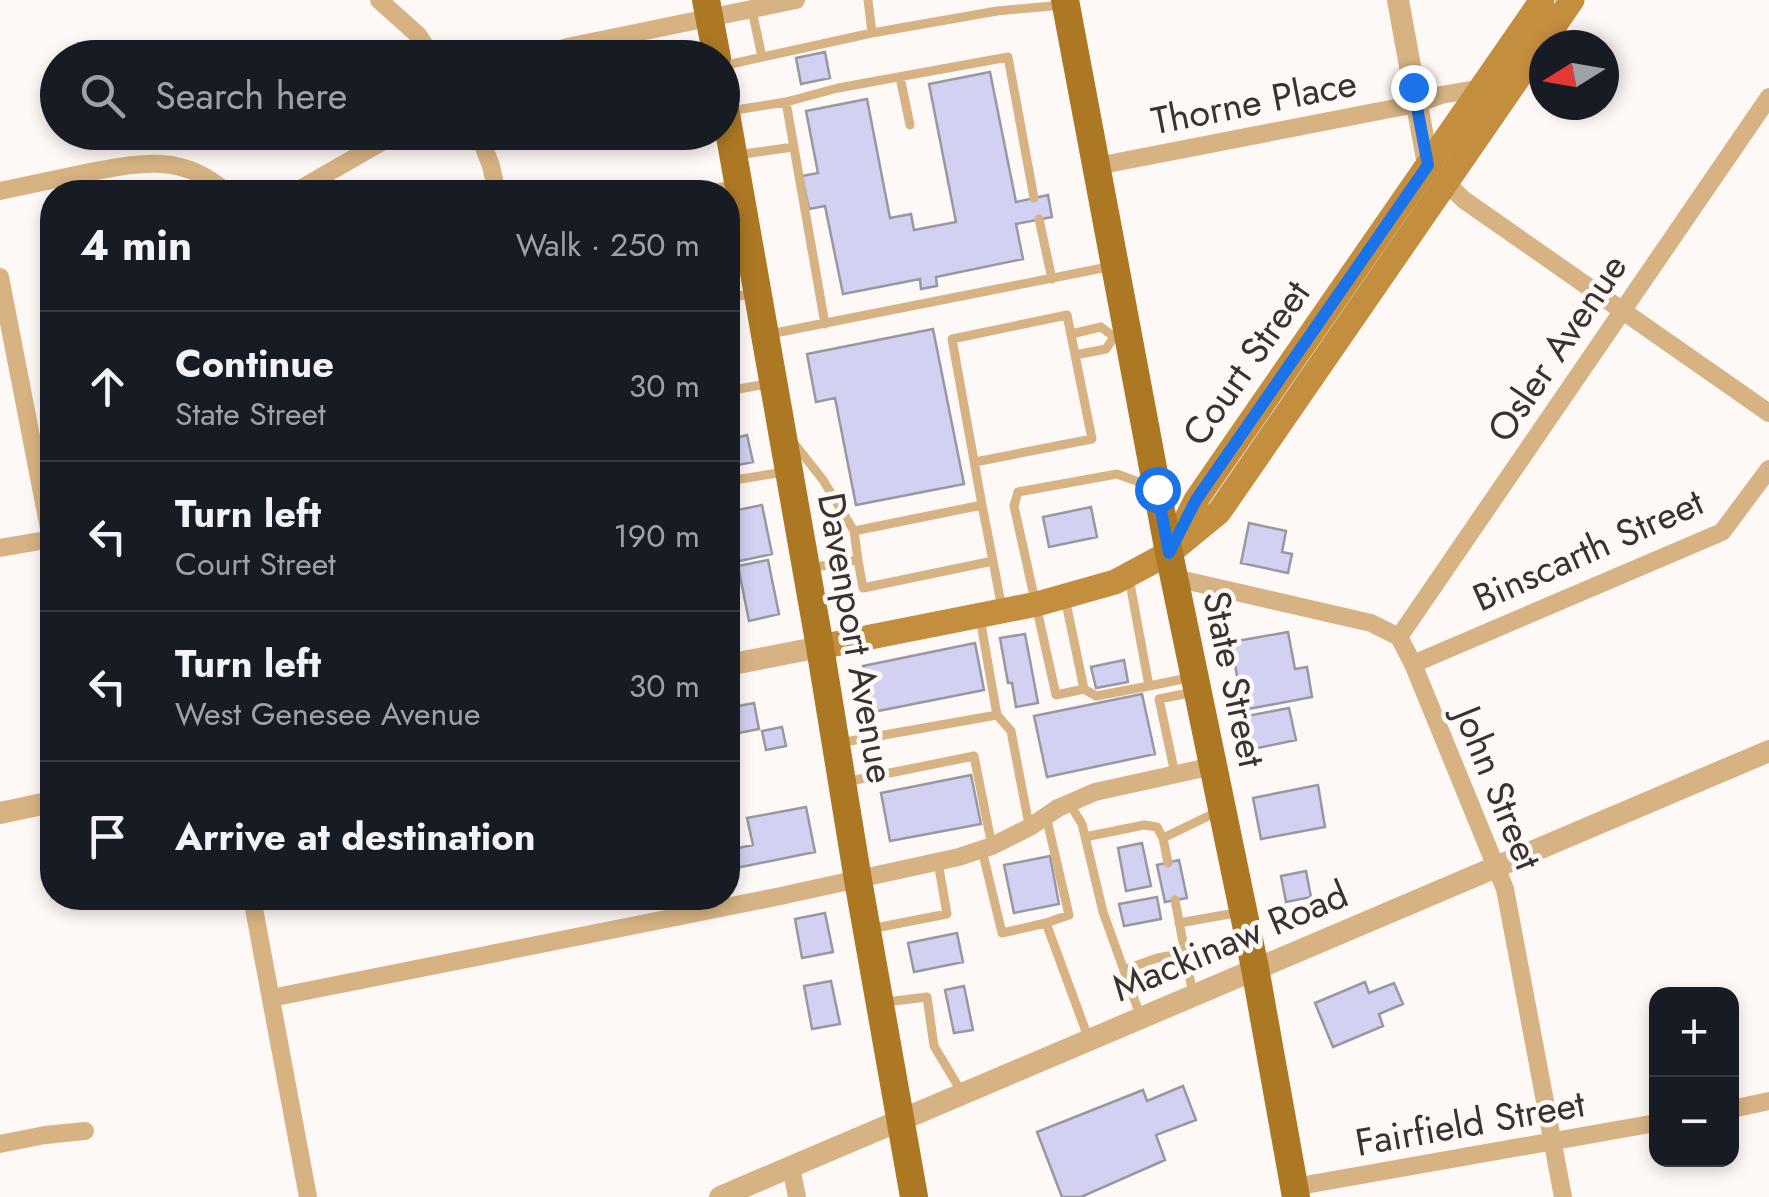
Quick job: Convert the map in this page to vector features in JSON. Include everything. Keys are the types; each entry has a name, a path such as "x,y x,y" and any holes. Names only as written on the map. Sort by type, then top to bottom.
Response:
{"main road":[{"name":"Court Street","path":"1437,174 1482,88 1542,0"},
{"name":"Court Street","path":"820,647 1065,598 1128,576 1172,566 1219,512 1437,174 1572,0"},
{"name":"State Street","path":"1066,2 1116,266 1121,335 1157,489 1255,968 1295,1192"},
{"path":"708,9 714,40"},
{"name":"Davenport Avenue","path":"734,150 738,180"},
{"name":"Davenport Avenue","path":"740,261 758,292 766,334 914,1197"}],"street":[{"path":"379,0 421,40"},
{"path":"596,40 708,9 752,10 796,0"},
{"path":"1398,0 1416,104 1437,174 1464,200 1769,413"},
{"name":"Thorne Place","path":"1097,166 1482,88"},
{"name":"Osler Avenue","path":"1399,636 1769,97"},
{"path":"316,180 368,150"},
{"path":"485,150 494,180"},
{"path":"50,180 139,162 167,163 213,180"},
{"path":"0,190 40,182"},
{"path":"0,276 40,478"},
{"name":"Binscarth Street","path":"1413,664 1722,532 1769,468"},
{"path":"0,548 40,541"},
{"path":"1172,566 1372,623 1399,636"},
{"name":"John Street","path":"1399,636 1505,889 1563,1197"},
{"path":"740,663 820,647"},
{"name":"Mackinaw Road","path":"720,1197 1769,751"},
{"path":"740,904 987,848 1095,792 1213,766"},
{"path":"0,812 40,804"},
{"path":"254,910 308,1197"},
{"path":"271,998 709,910"},
{"path":"1739,1107 1769,1102"},
{"name":"Fairfield Street","path":"1295,1192 1649,1123"},
{"path":"0,1144 86,1131"},
{"path":"792,1167 797,1197"}],"lane":[{"path":"868,0 872,33"},
{"path":"740,62 996,5 1066,2"},
{"path":"752,10 762,57"},
{"path":"740,101 786,102 838,88 1008,57 1034,198"},
{"path":"900,77 910,125"},
{"path":"786,102 825,324"},
{"path":"735,156 793,147"},
{"path":"1039,219 1052,279"},
{"path":"766,334 1116,266"},
{"path":"740,296 758,292"},
{"path":"976,462 1092,439 1068,315 952,339 993,561 991,613 997,715 1011,731 1030,827"},
{"path":"1071,334 1101,327 1121,335 1106,349 1076,354"},
{"path":"740,389 774,382"},
{"path":"782,428 823,480 854,531 864,588 993,561"},
{"path":"740,480 790,470"},
{"path":"1157,489 1117,474 1018,492 1014,506 1056,694 1084,689 1096,696 1149,686 1197,684"},
{"path":"854,531 982,505"},
{"path":"807,569 858,560"},
{"path":"1128,576 1149,686"},
{"path":"1065,598 1084,689"},
{"path":"1175,774 1159,699 1197,684"},
{"path":"836,744 997,715"},
{"path":"842,782 974,756 1002,933 1069,915 1046,816"},
{"path":"1070,803 1082,824 1103,912 1141,1017"},
{"path":"1163,838 1222,809"},
{"path":"1085,837 1157,827 1168,862"},
{"path":"866,929 947,914 938,862"},
{"path":"1175,900 1193,995"},
{"path":"1179,923 1243,912"},
{"path":"1046,924 1088,1040"},
{"path":"1124,970 1185,952"},
{"path":"879,1003 927,996 934,1046 962,1094"}],"building":[{"path":"825,52 830,78 801,84 796,58"},
{"path":"990,72 1016,202 1048,195 1052,217 1016,224 1023,259 936,277 937,286 921,289 920,279 843,294 825,206 809,209 802,176 818,173 806,111 867,99 890,218 911,214 914,230 956,222 929,84"},
{"path":"933,329 964,484 856,505 835,398 816,402 807,354"},
{"path":"747,435 753,462 740,465 740,437"},
{"path":"762,505 772,554 740,561 740,510"},
{"path":"1091,507 1097,537 1049,547 1043,517"},
{"path":"1249,523 1286,531 1282,552 1292,554 1288,573 1241,563"},
{"path":"768,560 779,614 749,621 740,566"},
{"path":"1288,632 1295,669 1307,667 1312,697 1243,710 1231,642"},
{"path":"1025,634 1038,703 1016,707 1000,638"},
{"path":"975,643 984,690 873,712 863,666"},
{"path":"1124,660 1128,682 1096,688 1091,667"},
{"path":"1142,694 1155,754 1047,777 1034,716"},
{"path":"754,703 759,729 740,733 740,706"},
{"path":"1289,708 1296,740 1248,750 1242,717"},
{"path":"782,727 786,746 766,750 762,731"},
{"path":"971,775 981,824 890,841 881,793"},
{"path":"1318,785 1325,827 1261,839 1253,798"},
{"path":"806,807 815,852 740,867 740,848 753,845 747,818"},
{"path":"1142,843 1151,886 1126,891 1118,848"},
{"path":"1050,856 1059,904 1014,913 1004,865"},
{"path":"1179,860 1187,898 1165,902 1157,865"},
{"path":"1306,871 1311,897 1286,902 1281,876"},
{"path":"1157,897 1161,919 1124,926 1119,904"},
{"path":"825,913 833,952 802,958 795,919"},
{"path":"957,933 963,962 914,972 908,943"},
{"path":"831,981 840,1024 812,1029 804,986"},
{"path":"1365,982 1369,993 1394,983 1403,1004 1379,1014 1383,1026 1333,1047 1315,1003"},
{"path":"964,986 973,1030 954,1033 945,990"},
{"path":"1183,1086 1196,1120 1156,1135 1165,1160 1081,1197 1062,1197 1037,1132 1143,1090 1147,1101"}],"route":[{"path":"1157,489 1169,553 1196,500 1428,165 1413,87"}]}
